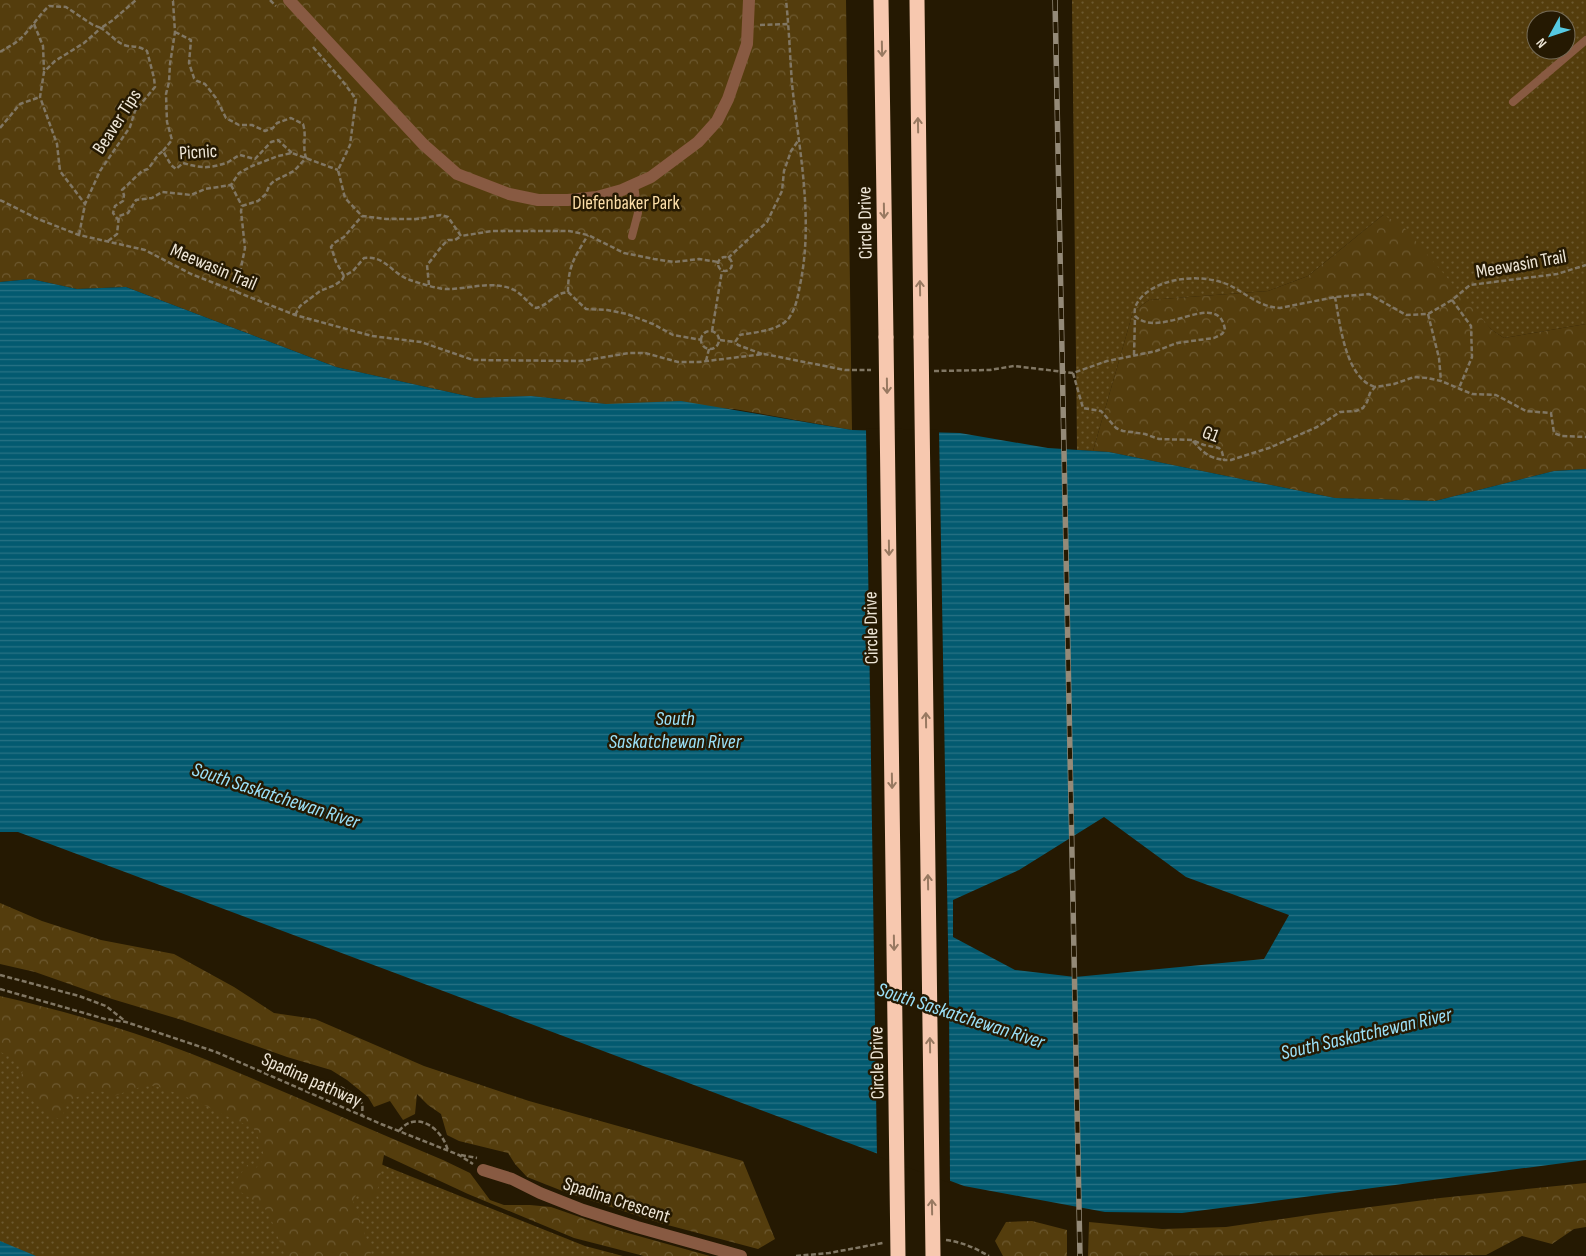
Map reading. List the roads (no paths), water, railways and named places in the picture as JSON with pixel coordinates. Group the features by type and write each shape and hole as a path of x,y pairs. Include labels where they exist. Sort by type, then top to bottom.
{"highway":[{"name":"Circle Drive","path":"881,0 898,1256"},
{"path":"916,0 932,1256"}],"street":[{"path":"289,0 424,145 457,174 509,194 538,200 568,200 597,197 622,190 651,177 698,142 717,121 728,99 747,44 749,0"},
{"name":"Spadina Crescent","path":"483,1170 512,1179 583,1210 741,1256"}],"lane":[{"path":"1513,102 1586,40"},
{"path":"632,236 638,213 634,185"}],"water":[{"name":"South Saskatchewan River","path":"31,279 77,289 126,287 336,367 476,398 531,396 606,404 681,401 852,430 960,433 1048,448 1109,452 1335,498 1435,501 1554,471 1586,469 1586,1160 1182,1213 1105,1212 964,1186 18,832 0,832 0,282","holes":["1104,817 1186,877 1289,915 1264,959 1075,977 1015,970 953,937 953,900 1019,870"]},
{"path":"0,1241 36,1256 0,1256"}],"railway":[{"path":"1055,0 1080,1256"}],"park label":[{"name":"Diefenbaker Park","path":"626,202"}]}
